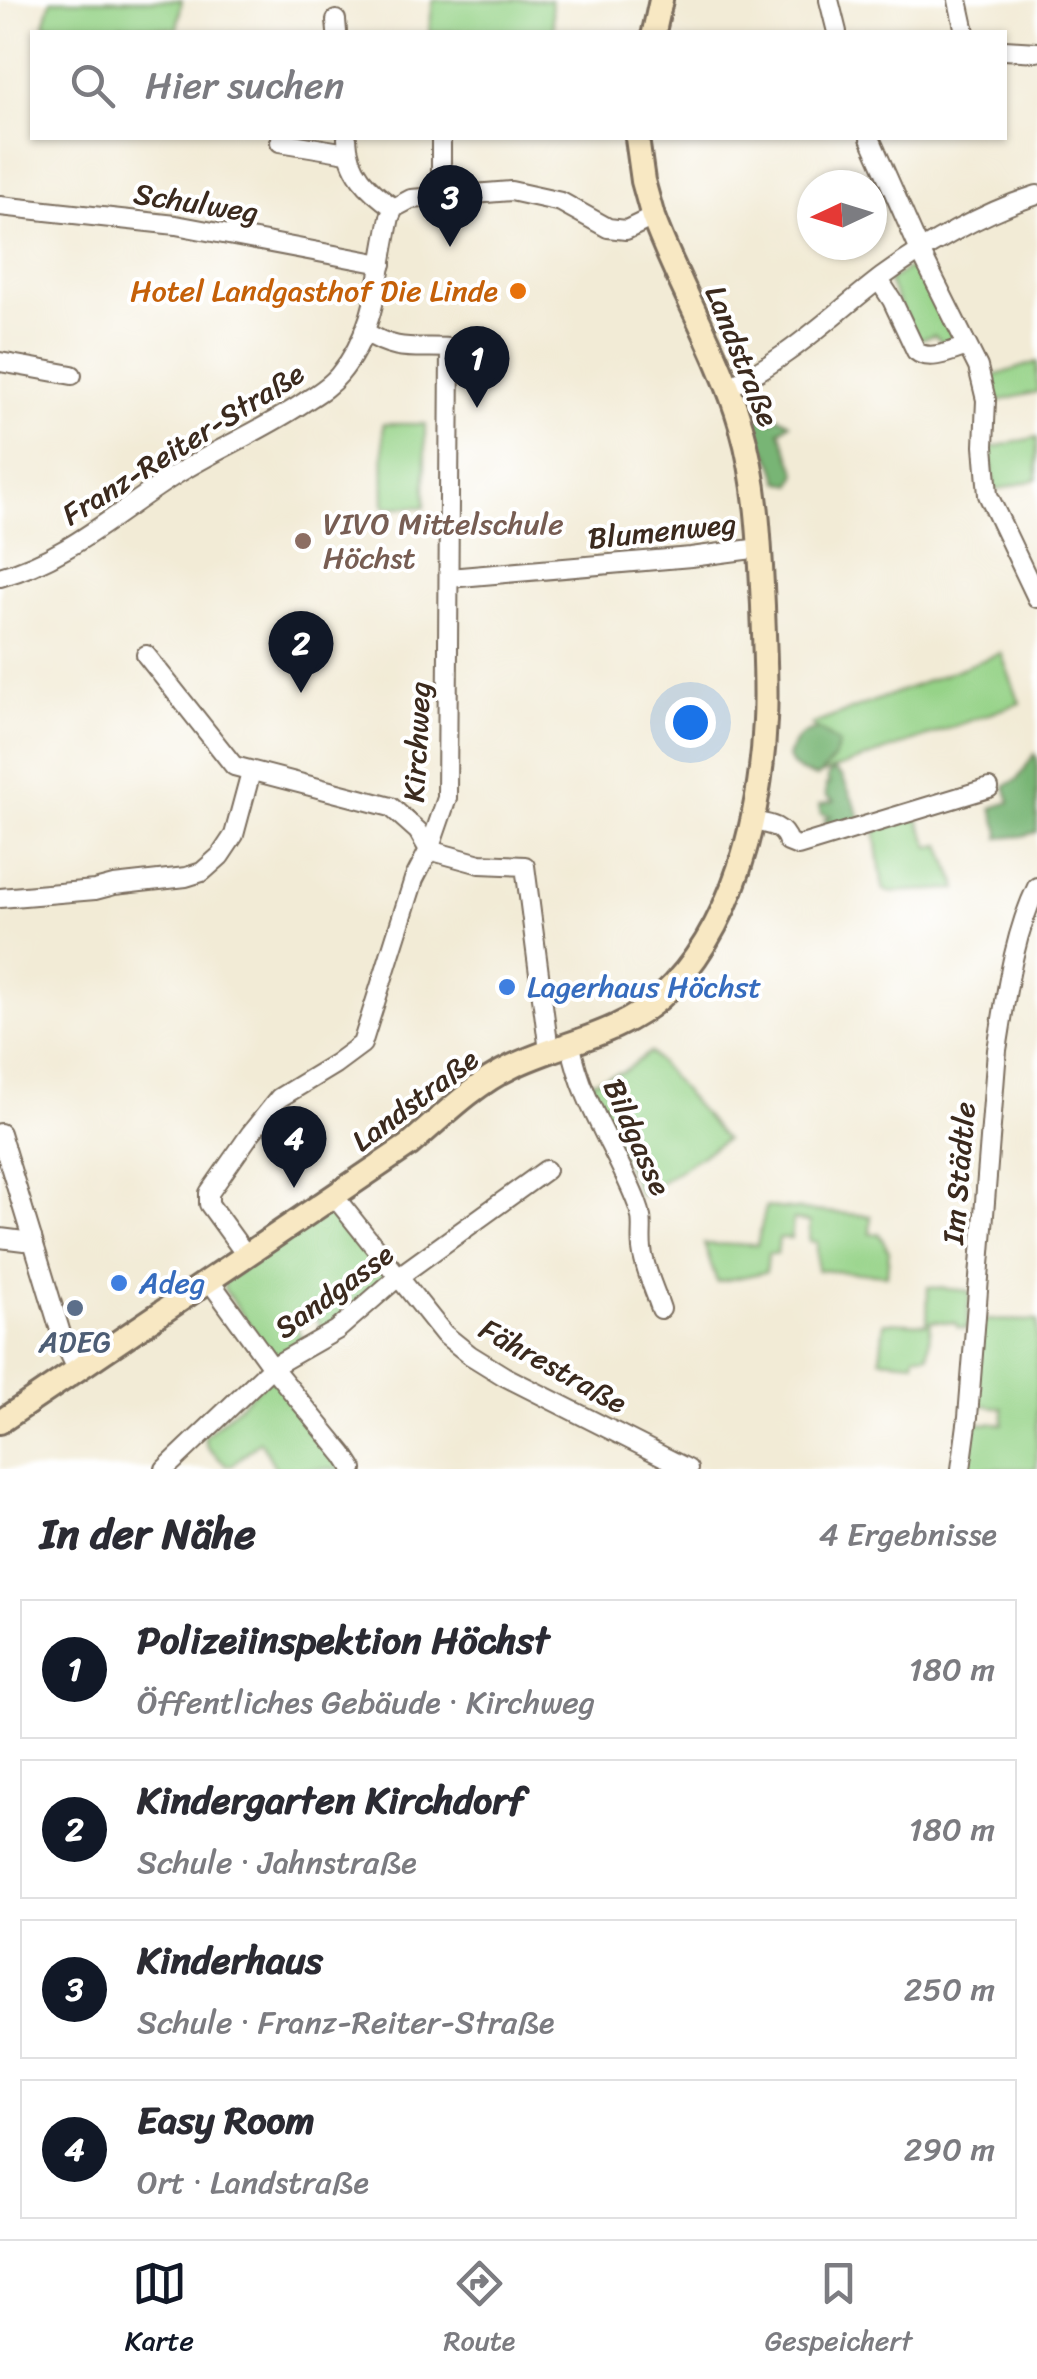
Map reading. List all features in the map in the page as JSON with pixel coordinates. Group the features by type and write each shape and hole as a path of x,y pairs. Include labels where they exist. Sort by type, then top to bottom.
{"main road":[{"path":"654,30 661,0"},
{"name":"Landstraße","path":"0,1422 409,1145 472,1092 509,1068 632,1019 682,975 715,928 740,864 762,764 766,717 757,500 740,424 727,388 652,217 637,140"}],"street":[{"path":"829,0 836,30"},
{"path":"958,0 965,30"},
{"path":"1007,50 1037,52"},
{"path":"871,140 978,367 986,400 988,496 1037,598"},
{"path":"280,142 347,145 364,184 394,208 411,200 512,191 561,202 608,228 626,230 652,217"},
{"path":"441,142 442,197"},
{"path":"727,388 784,356 920,251 1005,206 1037,195"},
{"name":"Schulweg","path":"0,206 176,224 382,264"},
{"name":"Franz-Reiter-Straße","path":"0,577 68,549 178,474 304,403 339,375 364,331 378,295 394,208"},
{"path":"879,280 922,356 967,346"},
{"name":"Kirchweg","path":"246,1255 209,1204 208,1193 279,1098 362,1044 414,879 448,798 450,348 400,348 364,331"},
{"path":"0,362 72,375"},
{"name":"Blumenweg","path":"450,578 760,548"},
{"path":"146,656 234,766 391,807 418,831 429,850"},
{"path":"0,898 94,890 202,872 220,856 234,835 251,772"},
{"path":"752,820 780,828 788,842 798,846 989,788"},
{"name":"Bildgasse","path":"429,850 480,864 525,866 560,1048 574,1060 643,1220 642,1254 661,1309"},
{"name":"Im Städtle","path":"961,1469 997,1050 1006,993 1037,887"},
{"path":"0,1133 63,1340 77,1369"},
{"name":"Sandgasse","path":"165,1469 272,1366 337,1330 398,1278 546,1170"},
{"name":"Fährestraße","path":"334,1196 444,1334 470,1355 688,1469"},
{"path":"0,1238 32,1238"},
{"path":"208,1280 352,1469"}],"green space":[{"path":"51,0 182,0 177,29 120,25 119,30 97,30 44,25"},
{"path":"433,0 551,0 554,30 429,30"},
{"path":"911,267 920,270 957,343 946,345 934,335 917,340 888,281"},
{"path":"1037,362 1037,392 991,403 987,378"},
{"path":"759,417 773,421 779,417 790,423 780,431 797,473 792,485 779,481 757,435 755,422"},
{"path":"383,424 425,424 425,507 384,507"},
{"path":"1037,437 1037,479 994,491 990,448"},
{"path":"1001,653 1020,703 818,775 838,746 811,725"},
{"path":"818,729 839,744 834,759 817,777 803,773 788,757 798,738"},
{"path":"1034,754 1037,832 999,838 992,808 1010,802 1005,786 1018,779"},
{"path":"833,770 842,776 862,821 835,831 824,820 831,816 821,814 819,805 834,801 826,796 827,777"},
{"path":"917,817 930,847 941,845 958,889 883,889 875,830"},
{"path":"650,1052 725,1140 640,1196 590,1082 624,1071"},
{"path":"766,1207 871,1216 870,1233 879,1234 889,1251 887,1275 817,1270 817,1242 809,1241 810,1222 793,1220 791,1238 779,1238 777,1254 768,1254 766,1272 717,1282 704,1244 757,1245"},
{"path":"333,1209 386,1272 384,1284 324,1333 315,1316 296,1326 305,1344 275,1361 224,1289 224,1281"},
{"path":"928,1287 970,1291 967,1329 957,1327 956,1323 931,1321 928,1355 915,1355 914,1362 880,1359 884,1322 927,1324"},
{"path":"982,1320 1037,1321 1037,1469 967,1469 972,1423 1003,1424 1003,1408 974,1404"},
{"path":"269,1379 275,1381 346,1469 276,1469 260,1441 232,1465 226,1465 207,1447 204,1437"}],"place":[{"name":"Kinderhaus","path":"450,247"},
{"name":"Hotel Landgasthof Die Linde","path":"518,291"},
{"name":"Polizeiinspektion Höchst","path":"477,408"},
{"name":"VIVO Mittelschule Höchst","path":"303,541"},
{"name":"Kindergarten Kirchdorf","path":"301,693"},
{"name":"Lagerhaus Höchst","path":"507,987"},
{"name":"Easy Room","path":"294,1188"},
{"name":"Adeg","path":"119,1283"},
{"name":"ADEG","path":"75,1308"}]}
